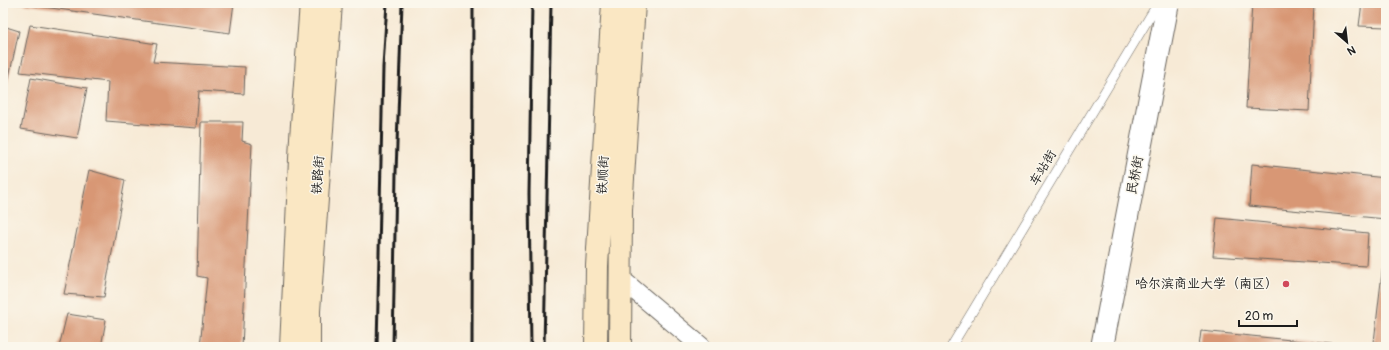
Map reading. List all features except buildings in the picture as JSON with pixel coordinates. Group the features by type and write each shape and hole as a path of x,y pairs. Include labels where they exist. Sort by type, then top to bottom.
{"main road":[{"name":"铁路街","path":"291,347 301,138 311,3"},
{"name":"铁路街","path":"309,347 309,303 331,3"},
{"name":"铁顺街","path":"596,347 597,266 613,3"},
{"path":"620,347 621,210 634,3"}],"street":[{"name":"民桥街","path":"1102,347 1168,3"},
{"path":"620,278 702,347"}],"lane":[{"name":"车站街","path":"951,347 1158,3"}],"railway":[{"path":"377,347 383,67 387,3"},
{"path":"393,347 396,172 402,3"},
{"path":"472,347 473,3"},
{"path":"531,347 529,194 532,3"},
{"path":"544,347 551,3"}],"place":[{"name":"哈尔滨商业大学（南区）","path":"1286,284"}]}
